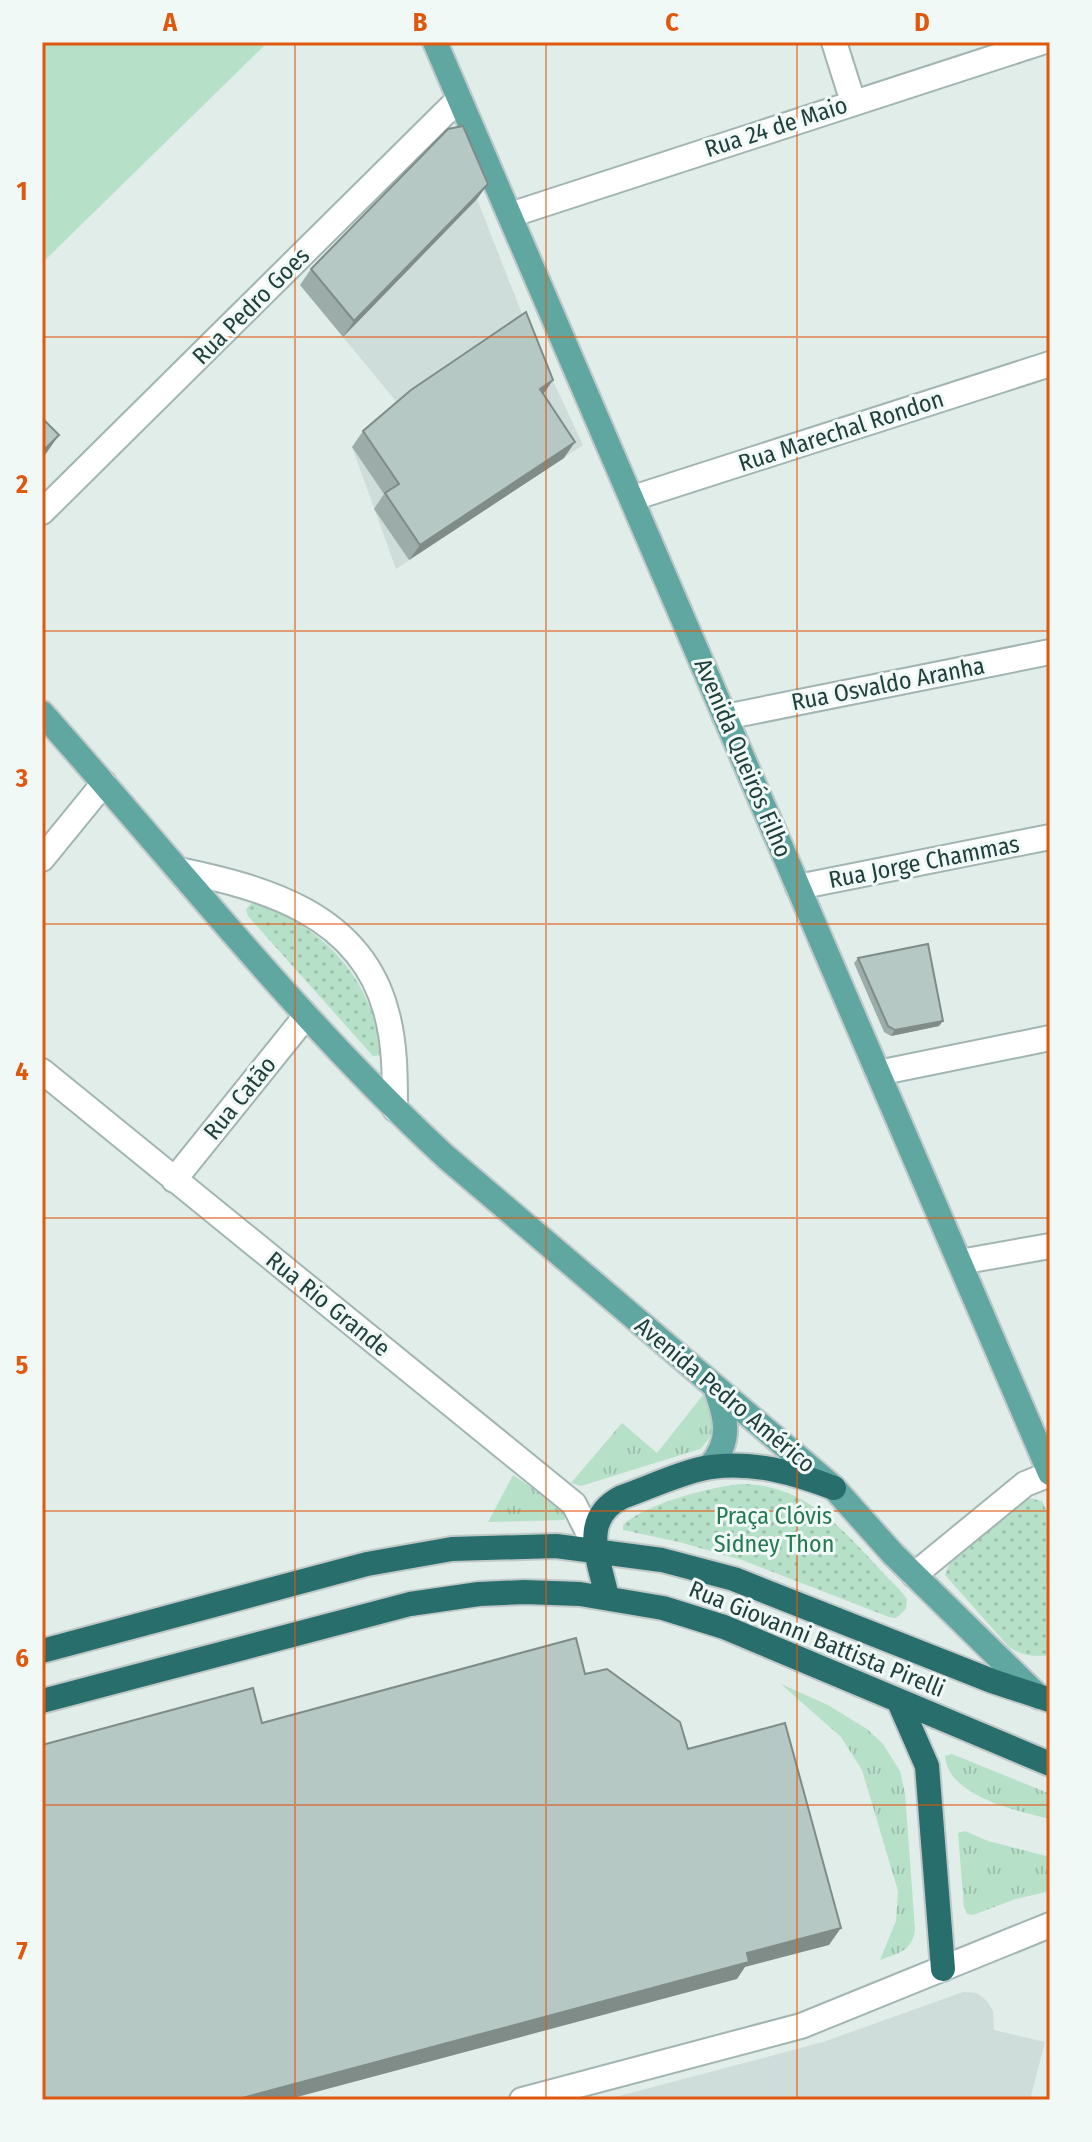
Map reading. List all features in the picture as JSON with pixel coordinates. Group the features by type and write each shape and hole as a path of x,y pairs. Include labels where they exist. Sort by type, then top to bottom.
{"highway":[{"path":"607,1597 597,1550 596,1526 609,1503 709,1467 783,1471 834,1488"},
{"name":"Rua Giovanni Battista Pirelli","path":"42,1651 367,1564 452,1549 556,1546 662,1560 734,1579 992,1681 1046,1697"},
{"name":"Rua Giovanni Battista Pirelli","path":"42,1701 410,1604 479,1594 524,1592 607,1597 663,1608 724,1627 1050,1764"},
{"path":"899,1702 927,1766 943,1969"}],"main road":[{"name":"Avenida Queirós Filho","path":"435,42 1050,1474"},
{"name":"Avenida Pedro Américo","path":"42,713 306,1016 395,1109 446,1157 834,1488 914,1575 1046,1697"},
{"path":"709,1467 718,1458 726,1435 723,1408 715,1387"}],"street":[{"path":"834,42 853,102"},
{"name":"Rua 24 de Maio","path":"510,215 1042,42"},
{"name":"Rua Pedro Goes","path":"42,512 459,99"},
{"name":"Rua Marechal Rondon","path":"633,498 1050,364"},
{"name":"Rua Osvaldo Aranha","path":"725,717 1050,652"},
{"path":"42,859 104,783"},
{"name":"Rua Jorge Chammas","path":"798,887 1050,837"},
{"path":"179,870 236,883 298,906 325,922 351,947 366,968 386,1010 394,1068 395,1109"},
{"name":"Rua Catão","path":"174,1180 306,1016"},
{"path":"878,1073 1050,1038"},
{"name":"Rua Rio Grande","path":"42,1071 574,1504 597,1550"},
{"path":"960,1262 1050,1246"},
{"path":"914,1575 1025,1484 1050,1474"},
{"path":"522,2100 801,2026 1050,1925"}],"shaded area":[{"path":"477,199 522,314 583,445 396,569 352,447 399,405 343,337"},
{"path":"963,1992 977,1993 987,2001 993,2011 994,2030 1045,2042 1030,2100 604,2100 823,2042"}],"green space":[{"path":"42,42 260,42 264,46 42,263"},
{"path":"253,902 312,933 350,970 368,1002 380,1037 381,1055 373,1056 248,916 246,909"},
{"path":"703,1395 712,1409 714,1423 700,1449 581,1486 571,1483 622,1423 657,1453"},
{"path":"513,1475 565,1510 565,1520 488,1522"},
{"name":"Praça Clóvis Sidney Thon","path":"743,1484 769,1487 792,1495 831,1520 900,1590 907,1599 906,1609 896,1618 889,1617 742,1560 623,1530 623,1525 633,1517 662,1503 714,1488"},
{"path":"1029,1498 1042,1501 1050,1518 1050,1655 1029,1655 1009,1647 945,1575 950,1562 1021,1501"},
{"path":"781,1684 828,1705 867,1729 883,1744 900,1771 905,1793 915,1930 911,1943 899,1953 880,1960 896,1921 898,1891 862,1770 841,1737"},
{"path":"952,1754 1048,1793 1050,1819 1004,1806 971,1792 949,1770 945,1756"},
{"path":"965,1831 988,1841 1050,1857 1050,1891 1016,1899 973,1915 967,1914 958,1833"}],"building":[{"path":"463,126 488,184 354,321 311,269 448,129"},
{"path":"526,312 553,380 540,389 575,442 420,545 385,493 399,484 363,431 411,390"},
{"path":"42,418 59,435 42,452"},
{"path":"928,944 943,1021 895,1030 888,1026 858,958"},
{"path":"576,1638 585,1674 607,1669 680,1722 688,1749 785,1723 841,1928 747,1953 749,1962 235,2100 42,2100 42,1745 253,1688 262,1723"}]}
